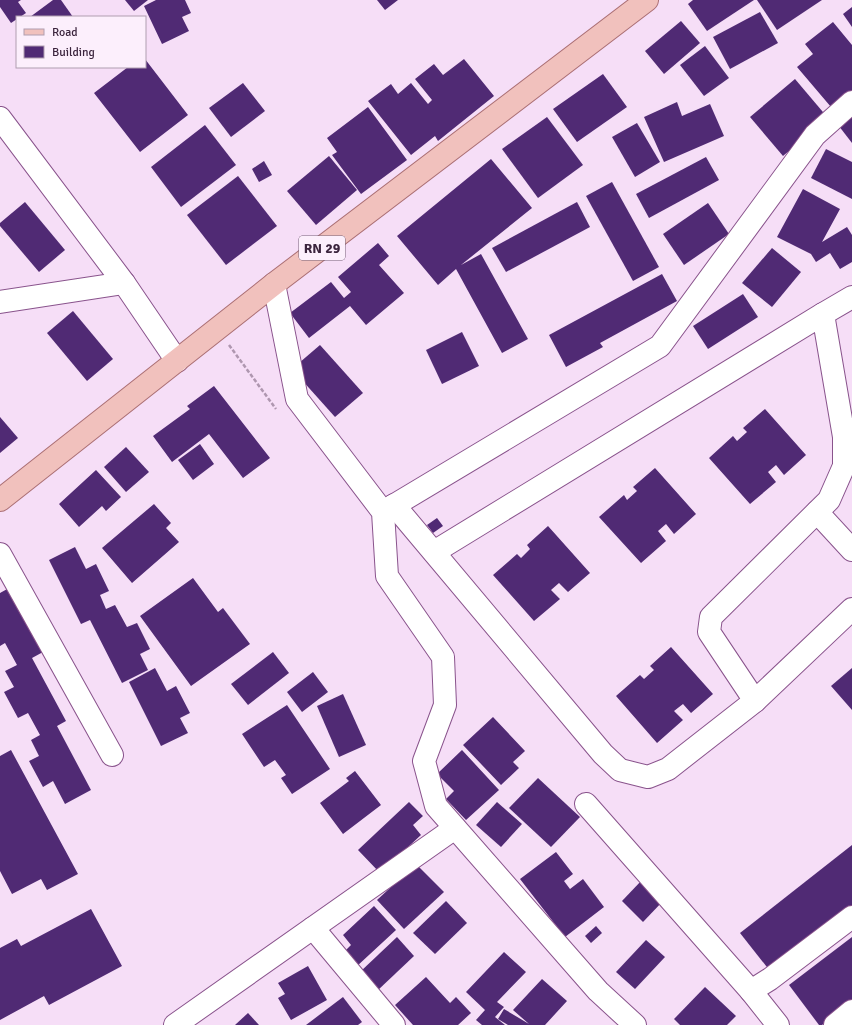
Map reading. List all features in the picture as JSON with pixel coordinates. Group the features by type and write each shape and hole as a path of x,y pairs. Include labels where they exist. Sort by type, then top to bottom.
{"main road":[{"name":"RN 29","path":"0,500 274,284 647,0"}],"street":[{"path":"389,508 660,346 815,135 852,102"},
{"path":"0,118 124,282 177,361"},
{"path":"0,302 124,282"},
{"path":"274,284 297,399 389,508 434,552 603,754 620,770 648,777 668,769 755,701 852,609"},
{"path":"434,552 852,297"},
{"path":"755,701 709,632 711,617 829,500 844,466 844,437 823,314"},
{"path":"389,508 387,576 443,657 445,705 424,761 436,806 598,991 634,1025"},
{"path":"817,512 852,550"},
{"path":"0,554 112,755"},
{"path":"586,804 751,991 778,1025"},
{"path":"174,1025 455,828"},
{"path":"751,991 770,979 852,917"},
{"path":"313,928 394,1025"},
{"path":"835,1025 852,1011"}],"building":[{"path":"0,0 21,0 18,2 26,13 22,16 16,16 16,20 11,23 0,7"},
{"path":"53,0 61,0 72,16 31,16"},
{"path":"125,0 148,0 134,11"},
{"path":"156,0 185,0 191,13 182,17 189,31 162,44 144,6"},
{"path":"377,0 398,0 385,10"},
{"path":"693,0 754,0 707,31 688,4"},
{"path":"757,0 822,0 777,30"},
{"path":"852,7 852,27 843,14"},
{"path":"760,12 778,43 730,69 713,37"},
{"path":"681,21 700,43 664,74 645,51"},
{"path":"833,22 852,45 852,90 831,107 797,67 813,54 805,44"},
{"path":"705,46 729,78 704,96 680,65"},
{"path":"464,59 494,96 438,141 435,136 411,155 368,101 391,84 398,94 411,83 428,104 432,100 415,79 434,64 443,75"},
{"path":"146,60 188,115 140,152 94,93 127,68 146,68"},
{"path":"603,74 627,107 577,142 553,109"},
{"path":"795,79 828,118 783,156 750,117"},
{"path":"243,83 265,111 231,137 209,108"},
{"path":"677,102 682,116 710,104 724,136 664,162 644,117"},
{"path":"368,107 407,160 361,194 332,155 337,152 327,138"},
{"path":"852,108 852,143 835,121"},
{"path":"547,117 583,165 538,198 502,149"},
{"path":"637,123 660,162 635,177 612,137"},
{"path":"205,125 236,165 181,207 151,167"},
{"path":"826,149 852,162 852,199 811,178"},
{"path":"329,156 357,190 316,225 287,191"},
{"path":"706,157 719,180 649,218 636,194"},
{"path":"491,159 532,208 461,265 481,254 528,339 502,353 456,269 438,285 397,236"},
{"path":"264,161 272,175 259,182 252,169"},
{"path":"238,176 277,226 226,265 187,215"},
{"path":"612,182 659,267 633,281 586,196"},
{"path":"803,189 840,209 822,242 847,227 852,235 852,262 840,269 830,253 816,262 811,254 777,237"},
{"path":"25,202 65,250 39,272 0,226 0,223"},
{"path":"577,202 590,227 506,272 492,248"},
{"path":"708,203 729,234 684,265 663,234"},
{"path":"378,243 389,256 379,265 404,293 366,325 350,306 309,338 290,313 331,282 344,298 351,292 338,277"},
{"path":"772,248 801,272 772,307 742,283"},
{"path":"662,274 677,301 600,343 603,347 566,367 549,335"},
{"path":"743,294 758,317 708,349 693,326"},
{"path":"73,311 113,359 87,381 47,333"},
{"path":"462,332 479,366 442,384 426,350"},
{"path":"320,345 363,393 335,417 292,369"},
{"path":"214,386 270,458 243,478 209,434 172,462 153,436 190,409 187,406"},
{"path":"765,409 806,455 784,475 776,465 768,472 776,482 750,504 709,458 733,436 737,441 747,432 743,428"},
{"path":"0,417 18,438 0,453"},
{"path":"200,444 214,464 193,480 178,460"},
{"path":"126,447 149,472 126,492 104,467"},
{"path":"655,468 696,514 674,534 666,524 658,531 666,541 641,563 599,517 624,495 627,500 637,491 633,487"},
{"path":"96,470 121,497 106,511 102,506 79,527 59,504"},
{"path":"154,504 171,523 166,528 179,542 132,583 102,548"},
{"path":"437,518 443,526 433,533 427,525"},
{"path":"548,526 590,573 568,592 559,583 551,590 560,599 534,621 493,575 517,554 521,558 530,549 527,545"},
{"path":"75,547 86,569 96,564 109,591 100,595 106,609 115,605 127,627 137,623 150,649 140,654 148,670 122,683 90,620 81,624 49,560"},
{"path":"193,578 218,612 223,608 250,644 191,686 140,616"},
{"path":"9,588 43,652 32,658 66,721 57,726 91,790 65,804 53,781 43,787 29,761 39,756 31,740 40,735 28,713 18,718 4,692 14,687 5,671 17,665 5,643 0,646 0,593"},
{"path":"671,647 713,694 691,713 683,704 674,711 683,720 657,743 616,696 640,675 644,679 654,670 650,666"},
{"path":"273,652 289,673 248,705 231,684"},
{"path":"155,668 167,691 176,686 190,713 180,718 188,733 161,746 129,682"},
{"path":"852,668 852,710 831,686"},
{"path":"313,672 328,692 302,712 287,692"},
{"path":"343,694 366,745 339,757 317,706"},
{"path":"287,705 330,769 292,794 281,778 286,775 275,760 264,767 242,734"},
{"path":"493,717 525,751 513,762 519,768 501,785 463,745"},
{"path":"11,750 78,874 47,890 41,879 12,894 0,871 0,756"},
{"path":"462,750 499,790 466,820 446,799 454,791 437,774"},
{"path":"355,771 381,805 343,834 320,803 349,781 346,778"},
{"path":"538,778 580,817 551,847 509,808"},
{"path":"409,802 423,816 413,825 421,835 380,873 358,850"},
{"path":"497,802 522,824 501,847 476,825"},
{"path":"852,845 852,908 770,971 740,933"},
{"path":"556,852 573,874 564,881 570,889 583,879 604,907 565,937 520,879"},
{"path":"416,864 444,892 404,929 377,900"},
{"path":"642,880 664,900 643,922 622,901"},
{"path":"446,901 467,923 435,954 413,933"},
{"path":"374,906 396,930 356,967 343,953 351,945 343,935"},
{"path":"91,909 122,966 49,1005 44,996 0,1020 0,948 17,939 21,946"},
{"path":"596,926 602,933 591,943 585,936"},
{"path":"397,937 414,956 377,991 360,972"},
{"path":"852,937 852,1002 822,1025 819,1025 789,985"},
{"path":"646,940 665,957 635,989 616,972"},
{"path":"504,952 526,972 497,1002 504,1007 495,1017 505,1025 482,1025 476,1020 485,1010 466,992"},
{"path":"308,966 327,1000 291,1020 278,998 285,994 278,983"},
{"path":"426,977 450,1003 456,997 471,1013 458,1025 413,1025 395,1005"},
{"path":"542,979 567,1001 545,1025 508,1025 498,1019 504,1009 529,1024 513,1010"},
{"path":"705,987 736,1016 727,1025 680,1025 674,1019"},
{"path":"343,997 362,1022 358,1025 306,1025"},
{"path":"248,1013 259,1025 235,1025"}]}
